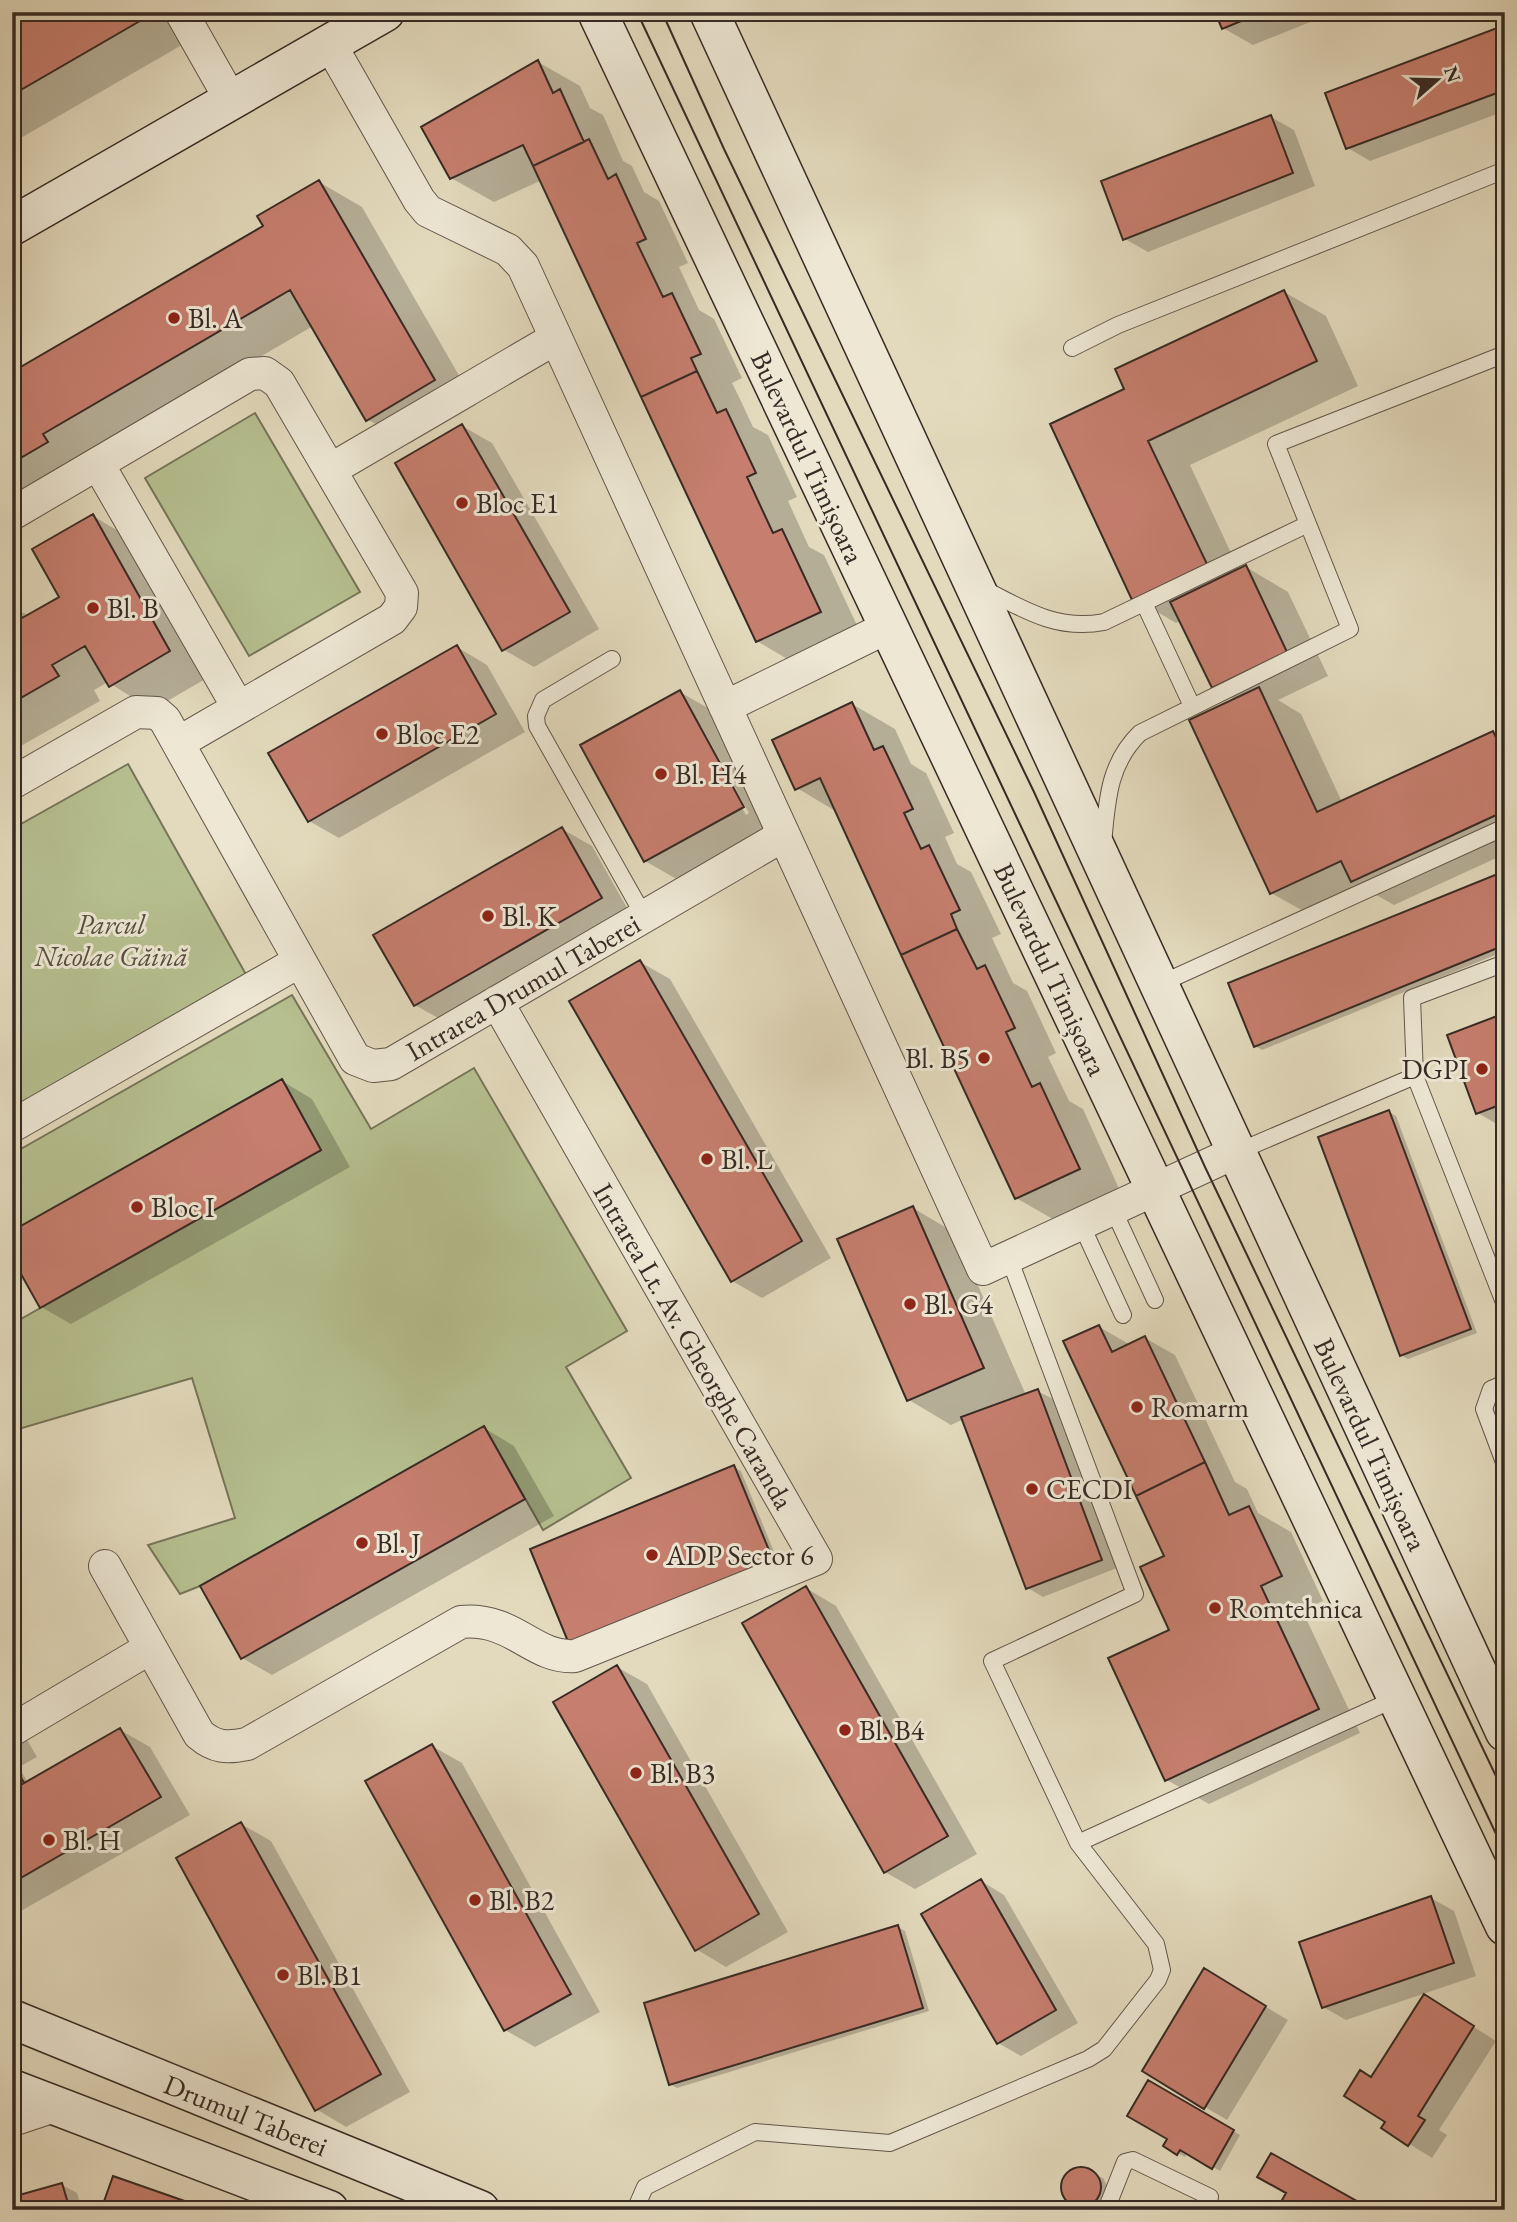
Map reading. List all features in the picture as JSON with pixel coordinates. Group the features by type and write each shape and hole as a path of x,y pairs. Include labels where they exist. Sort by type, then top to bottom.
{"main road":[{"path":"12,226 385,12"},
{"name":"Bulevardul Timișoara","path":"597,12 1505,1926"},
{"name":"Bulevardul Timișoara","path":"709,12 1505,1732"},
{"name":"Drumul Taberei","path":"12,2020 480,2210"},
{"name":"Drumul Taberei","path":"12,2089 329,2210"}],"street":[{"path":"181,12 231,100"},
{"path":"330,44 418,200 440,218 517,257 983,1269 1236,1152"},
{"path":"330,470 556,338"},
{"path":"12,514 250,374 265,373 279,383 402,593 401,607 392,619 178,743"},
{"path":"98,464 238,707"},
{"path":"725,707 888,627"},
{"name":"Intrarea Drumul Taberei","path":"12,783 135,712 157,713 165,720 355,1059 373,1066 391,1064 784,835"},
{"path":"12,1126 300,961"},
{"name":"Intrarea Lt. Av. Gheorghe Caranda","path":"105,1566 199,1734 210,1744 229,1748 247,1744 461,1622 481,1620 499,1624 552,1654 575,1656 816,1559 497,1002"},
{"path":"16,1719 150,1648"},
{"path":"12,2120 54,2106"}],"lane":[{"path":"1072,348 1118,325 1505,170"},
{"path":"1101,860 1110,783 1118,760 1140,733 1350,629 1276,444 1505,354"},
{"path":"973,583 1034,616 1068,624 1104,622 1308,524"},
{"path":"1144,603 1192,706"},
{"path":"612,659 543,700 536,716 537,726 644,916"},
{"path":"1160,984 1505,827"},
{"path":"1505,963 1412,998 1415,1076 1505,1306"},
{"path":"1236,1152 1415,1076"},
{"path":"1112,1209 1155,1300"},
{"path":"1081,1224 1123,1315"},
{"path":"635,2210 645,2187 755,2132 890,2143 1088,2059 1104,2049 1158,1980 1162,1970 1161,1956 1156,1944 1078,1843 992,1661 1135,1594 1009,1258"},
{"path":"1505,1382 1491,1390 1484,1409 1505,1465"},
{"path":"1078,1843 1397,1699"},
{"path":"1106,2210 1125,2161 1133,2160 1210,2197"}],"green space":[{"path":"255,413 360,592 249,656 145,478"},
{"name":"Parcul Nicolae Găină","path":"128,764 248,978 12,1111 12,829"},
{"path":"292,995 371,1129 474,1068 627,1331 566,1367 631,1478 543,1530 484,1426 200,1586 180,1594 148,1545 235,1518 192,1378 12,1431 12,1324 321,1150 282,1079 12,1231 12,1154"}],"building":[{"path":"12,12 152,12 152,14 12,95"},
{"path":"1215,12 1263,12 1222,29"},
{"path":"1497,28 1505,47 1505,90 1346,149 1325,93"},
{"path":"538,60 553,93 560,89 584,142 533,166 523,145 450,179 421,127"},
{"path":"1271,115 1293,173 1123,240 1101,181"},
{"path":"589,139 608,179 616,174 646,239 637,243 663,297 672,293 701,354 691,358 697,371 641,397 533,166"},
{"name":"Bl. A","path":"319,180 435,380 366,421 290,290 43,434 48,442 12,463 12,372 263,226 257,216"},
{"path":"1284,290 1317,361 1148,441 1207,564 1132,600 1050,424 1124,389 1115,369"},
{"path":"697,371 717,413 726,409 756,473 747,477 773,533 782,529 821,612 756,642 641,397"},
{"name":"Bloc E1","path":"462,424 570,612 502,651 395,463"},
{"name":"Bl. B","path":"93,514 170,651 109,687 85,646 52,665 59,676 12,703 12,610 16,607 22,618 59,597 32,549"},
{"path":"1246,565 1287,652 1212,688 1170,602"},
{"name":"Bloc E2","path":"457,645 496,714 308,822 268,753"},
{"path":"1259,687 1317,812 1493,731 1505,757 1505,811 1351,882 1341,861 1270,894 1189,720"},
{"name":"Bl. H4","path":"680,690 744,807 644,862 580,745"},
{"path":"852,702 874,750 883,746 913,809 904,813 921,849 929,845 960,910 951,914 957,929 901,955 820,778 795,790 772,740"},
{"name":"Bl. K","path":"562,827 602,898 414,1006 373,935"},
{"path":"1505,871 1505,945 1254,1047 1228,983"},
{"name":"Bl. B5","path":"957,929 977,969 985,965 1015,1028 1006,1032 1032,1087 1040,1083 1080,1169 1015,1199 901,955"},
{"name":"Bl. L","path":"640,960 802,1241 731,1282 569,1001"},
{"name":"DGPI","path":"1505,1013 1505,1103 1476,1114 1447,1035"},
{"name":"Bloc I","path":"282,1079 321,1150 40,1308 12,1258 12,1231"},
{"path":"1389,1110 1471,1329 1400,1356 1318,1137"},
{"name":"Bl. G4","path":"913,1206 984,1368 907,1401 837,1239"},
{"name":"Romarm","path":"1099,1325 1112,1352 1145,1336 1205,1462 1136,1496 1063,1341"},
{"name":"CECDI","path":"1038,1389 1102,1560 1026,1589 961,1417"},
{"name":"Bl. J","path":"484,1426 525,1499 241,1659 200,1586"},
{"name":"Romtehnica","path":"1205,1462 1229,1515 1249,1506 1282,1576 1261,1586 1319,1709 1165,1781 1108,1658 1169,1630 1140,1567 1164,1556 1136,1496"},
{"name":"ADP Sector 6","path":"734,1465 773,1560 569,1644 530,1549"},
{"name":"Bl. B4","path":"806,1586 948,1836 884,1873 742,1623"},
{"name":"Bl. B3","path":"617,1665 759,1914 695,1951 553,1702"},
{"name":"Bl. H","path":"120,1728 161,1797 12,1883 12,1790"},
{"name":"Bl. B2","path":"432,1744 571,1994 504,2031 365,1781"},
{"path":"12,1761 24,1783 12,1790"},
{"name":"Bl. B1","path":"241,1822 381,2074 315,2111 176,1858"},
{"path":"981,1879 1056,2010 997,2044 921,1914"},
{"path":"1431,1896 1454,1963 1322,2008 1299,1942"},
{"path":"898,1925 923,2008 669,2085 644,2003"},
{"path":"1204,1968 1266,2006 1204,2109 1142,2071"},
{"path":"1424,1994 1474,2026 1418,2116 1425,2120 1408,2146 1381,2128 1385,2122 1344,2096 1360,2070 1371,2077"},
{"path":"1148,2080 1234,2130 1212,2169 1180,2150 1177,2155 1163,2146 1167,2139 1127,2116"},
{"path":"1271,2153 1362,2204 1359,2210 1294,2210 1281,2202 1286,2193 1257,2177"},
{"path":"1081,2167 1095,2173 1101,2187 1095,2201 1081,2207 1067,2201 1061,2187 1067,2173"},
{"path":"113,2176 196,2205 195,2210 101,2210"},
{"path":"62,2183 70,2210 12,2210 12,2197"}],"tram line":[{"path":"637,12 1505,1853"},
{"path":"662,12 724,149 1034,792 1205,1167 1505,1795"}],"place":[{"name":"Bl. A","path":"174,318"},
{"name":"Bloc E1","path":"462,503"},
{"name":"Bl. B","path":"93,608"},
{"name":"Bloc E2","path":"382,734"},
{"name":"Bl. H4","path":"661,774"},
{"name":"Bl. K","path":"488,916"},
{"name":"Bl. B5","path":"984,1058"},
{"name":"DGPI","path":"1482,1069"},
{"name":"Bl. L","path":"707,1159"},
{"name":"Bloc I","path":"137,1207"},
{"name":"Bl. G4","path":"910,1304"},
{"name":"Romarm","path":"1137,1407"},
{"name":"CECDI","path":"1032,1489"},
{"name":"Bl. J","path":"362,1543"},
{"name":"ADP Sector 6","path":"652,1555"},
{"name":"Romtehnica","path":"1215,1608"},
{"name":"Bl. B4","path":"845,1730"},
{"name":"Bl. B3","path":"636,1773"},
{"name":"Bl. H","path":"49,1840"},
{"name":"Bl. B2","path":"475,1900"},
{"name":"Bl. B1","path":"283,1975"}]}
